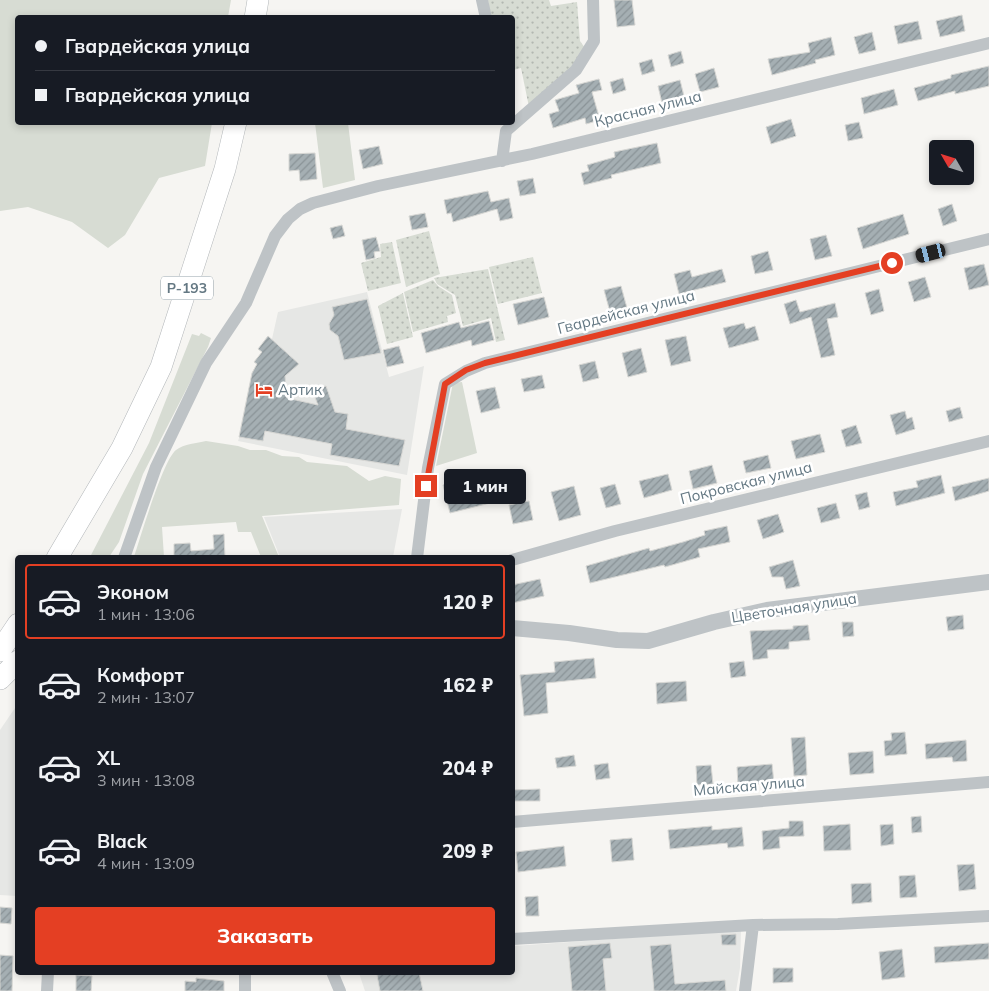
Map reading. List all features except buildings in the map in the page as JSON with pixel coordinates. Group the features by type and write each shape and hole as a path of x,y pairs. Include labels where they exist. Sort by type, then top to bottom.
{"highway":[{"path":"256,15 258,0"},
{"name":"Р-193","path":"59,555 122,448 161,367 225,169 235,125"},
{"path":"74,555 95,512 122,448"},
{"path":"0,650 15,628"},
{"path":"0,679 15,664"}],"street":[{"path":"482,0 485,15"},
{"path":"515,119 576,70 594,41 593,0"},
{"name":"Красная улица","path":"125,555 156,467 206,364 246,303 275,236 288,219 313,203 378,186 502,161 989,43"},
{"path":"502,161 505,127"},
{"name":"Гвардейская улица","path":"416,555 428,468 445,384 466,370 495,361 989,239"},
{"name":"Покровская улица","path":"515,559 615,532 989,441"},
{"name":"Цветочная улица","path":"515,628 617,640 648,641 767,610 989,582"},
{"name":"Майская улица","path":"515,822 989,782"},
{"path":"515,939 753,925 838,924 989,916"},
{"path":"745,991 753,925"},
{"path":"47,991 48,975"},
{"path":"245,975 245,991"},
{"path":"333,975 340,991"}],"shaded area":[{"path":"0,0 231,0 228,15 15,15 15,125 212,125 205,166 159,178 125,235 108,248 72,222 28,207 0,211"},
{"path":"488,0 549,0 551,6 577,2 580,41 585,48 570,69 529,107 521,68 515,70 515,15 490,15"},
{"path":"315,125 348,125 355,180 323,188"},
{"path":"429,231 440,274 406,287 396,240"},
{"path":"392,242 401,283 368,291 361,263 381,257 380,244"},
{"path":"533,257 542,293 498,304 489,267"},
{"path":"488,269 505,340 496,342 491,318 463,326 455,295 437,284 434,278"},
{"path":"433,280 438,286 452,295 456,313 447,316 448,322 413,332 404,292"},
{"path":"367,292 389,377 424,366 407,475 238,441 272,339 278,312"},
{"path":"403,293 413,337 387,344 378,306"},
{"path":"201,333 211,338 208,347 143,474 119,542 110,555 91,555 149,443 192,334 199,336"},
{"path":"462,382 477,453 436,466 453,383"},
{"path":"206,441 238,446 250,450 266,450 282,456 299,457 307,462 347,466 369,481 385,476 401,479 399,505 262,516 278,555 260,555 251,532 238,532 236,522 162,527 164,555 135,555 165,468 176,450"},
{"path":"402,509 393,555 279,555 264,517"},
{"path":"15,708 15,896 0,895 0,730"},
{"path":"741,930 740,968 736,991 365,991 360,975 515,975 515,946"}],"place":[{"name":"Артик","path":"264,390"}],"route":[{"path":"426,486 445,384 466,370 485,363 892,263"}]}
